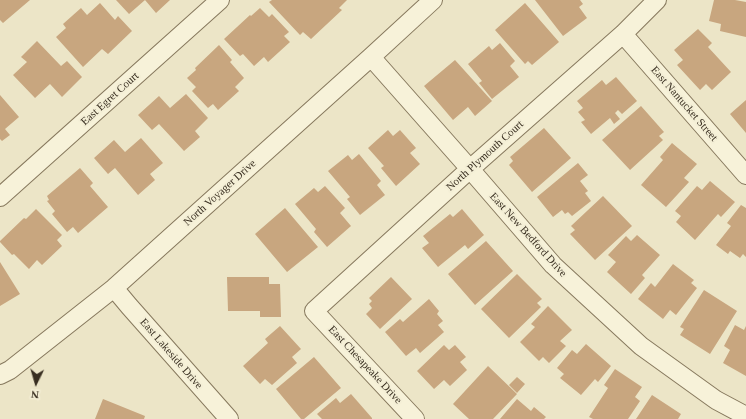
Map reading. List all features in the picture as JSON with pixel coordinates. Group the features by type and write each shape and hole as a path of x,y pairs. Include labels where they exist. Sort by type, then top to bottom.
{"street":[{"name":"East Egret Court","path":"0,197 220,0"},
{"name":"North Voyager Drive","path":"0,375 10,370 114,288 433,0"},
{"name":"North Plymouth Court","path":"314,312 470,169 623,34 657,0"},
{"name":"East Nantucket Street","path":"623,34 746,175"},
{"name":"East New Bedford Drive","path":"371,57 553,265 641,346 716,400 746,416"},
{"name":"East Lakeside Drive","path":"114,288 229,419"},
{"name":"East Chesapeake Drive","path":"314,312 416,419"}],"building":[{"path":"0,0 30,0 3,23 0,20"},
{"path":"116,0 145,0 129,14"},
{"path":"145,0 170,0 156,13"},
{"path":"272,0 347,0 339,8 342,10 311,39 303,32 300,35 269,2"},
{"path":"535,0 580,0 583,4 579,7 587,18 563,36"},
{"path":"714,0 735,0 746,2 746,37 720,31 721,24 709,21"},
{"path":"100,3 115,20 118,16 132,31 108,54 102,49 83,67 56,37 66,28 63,24 81,8 87,15"},
{"path":"525,3 559,42 532,65 528,61 525,64 495,30"},
{"path":"260,8 269,17 272,14 289,32 284,36 290,42 268,62 264,57 254,66 243,54 240,56 224,39 250,15 251,16"},
{"path":"698,29 712,43 708,47 731,72 712,90 706,84 700,90 677,65 683,60 674,50"},
{"path":"37,41 61,66 67,61 82,77 62,97 50,84 35,98 13,75 27,62 21,57"},
{"path":"500,43 515,61 510,66 519,77 492,99 479,83 482,81 468,64 489,46 492,50"},
{"path":"219,45 232,60 230,62 244,78 235,87 239,91 218,110 213,104 208,108 192,91 196,87 187,78 196,70 195,68"},
{"path":"455,60 492,101 475,116 468,107 453,120 424,86"},
{"path":"616,77 637,101 622,114 618,110 615,113 620,119 614,124 610,118 591,134 581,122 585,120 578,112 583,108 577,101 602,80 606,85"},
{"path":"186,94 208,118 195,131 200,137 184,151 159,124 152,130 138,115 159,96 170,108"},
{"path":"0,95 19,117 5,129 10,135 2,141 0,139"},
{"path":"746,100 746,133 730,114"},
{"path":"641,106 664,132 659,136 663,140 630,170 602,140"},
{"path":"544,128 571,158 532,192 509,165 513,161 510,157"},
{"path":"388,130 393,136 400,130 416,148 410,153 420,164 396,186 381,168 384,166 368,148"},
{"path":"141,138 163,163 150,174 155,180 138,195 115,168 108,174 94,158 114,140 125,152"},
{"path":"672,143 697,164 684,178 689,182 666,207 641,185 663,160 660,157"},
{"path":"359,154 381,181 377,185 385,195 360,215 347,199 350,197 328,171 348,155 352,160"},
{"path":"578,163 588,175 580,181 588,191 585,193 591,201 572,216 568,212 565,214 562,210 553,217 537,197"},
{"path":"80,168 93,183 90,186 108,207 78,233 73,227 67,232 52,214 55,211 47,201 49,200 47,196"},
{"path":"710,181 735,202 721,217 718,214 695,240 676,222 681,216 675,211 697,186 702,190"},
{"path":"325,186 345,208 340,213 351,226 327,247 314,232 316,229 295,204 314,188 318,192"},
{"path":"603,196 632,226 595,260 570,234 575,230 571,226"},
{"path":"741,205 746,208 746,257 743,254 740,258 730,251 728,254 716,245 731,226 727,223"},
{"path":"285,208 318,247 287,272 255,234"},
{"path":"36,209 62,235 57,240 62,246 42,265 37,260 29,269 14,254 12,255 0,241 24,218 26,219"},
{"path":"462,209 484,235 468,249 465,245 438,267 422,248 429,243 423,236 450,214 453,217"},
{"path":"637,235 660,255 642,275 645,278 631,294 607,272 616,262 608,255 626,236 631,241"},
{"path":"486,241 513,271 475,305 448,274"},
{"path":"0,262 20,294 0,306"},
{"path":"673,264 694,280 691,283 697,288 676,315 670,310 663,319 638,299 651,283 655,287"},
{"path":"517,274 542,299 537,303 541,307 509,338 481,309"},
{"path":"227,277 269,277 269,284 280,284 281,317 260,317 260,311 228,311"},
{"path":"391,277 412,299 380,329 366,314 372,308 369,304 372,301 369,298"},
{"path":"704,290 737,311 710,354 680,335 684,329 680,327"},
{"path":"429,299 439,311 437,314 443,321 438,325 444,332 420,353 416,348 406,356 385,332 400,319 403,322"},
{"path":"548,306 572,330 560,341 566,346 549,363 543,357 539,361 520,342 535,327 531,324"},
{"path":"735,325 744,330 746,326 746,376 723,363 730,350 724,346"},
{"path":"280,326 301,349 292,357 297,363 272,385 265,379 260,384 243,366 268,343 265,339"},
{"path":"586,344 611,366 598,382 595,379 581,395 560,378 564,374 557,368 572,350 577,354"},
{"path":"444,345 449,350 455,345 466,357 460,362 467,370 450,386 444,380 434,389 417,371"},
{"path":"314,357 341,388 304,419 301,419 276,389"},
{"path":"488,366 517,394 493,419 469,419 453,404"},
{"path":"615,369 642,387 635,397 640,401 628,419 593,419 589,417 608,388 604,385"},
{"path":"517,377 525,384 517,393 509,385"},
{"path":"351,394 372,419 322,419 317,414 336,398 340,403"},
{"path":"652,395 681,414 678,419 636,419"},
{"path":"103,399 145,416 144,419 95,419"},
{"path":"517,399 531,411 534,407 546,417 544,419 500,419"}]}
